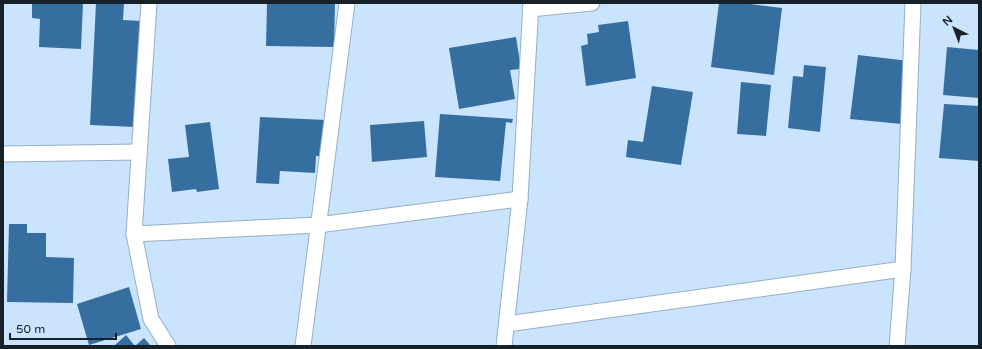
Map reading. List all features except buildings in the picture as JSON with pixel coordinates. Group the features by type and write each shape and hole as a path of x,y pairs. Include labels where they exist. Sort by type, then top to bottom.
{"street":[{"path":"149,3 134,234 152,318 168,346"},
{"path":"303,346 347,3"},
{"path":"504,346 520,199 531,6 592,3"},
{"path":"897,346 904,269 913,3"},
{"path":"3,154 139,152"},
{"path":"134,234 318,225 520,199"},
{"path":"507,324 904,269"}]}
